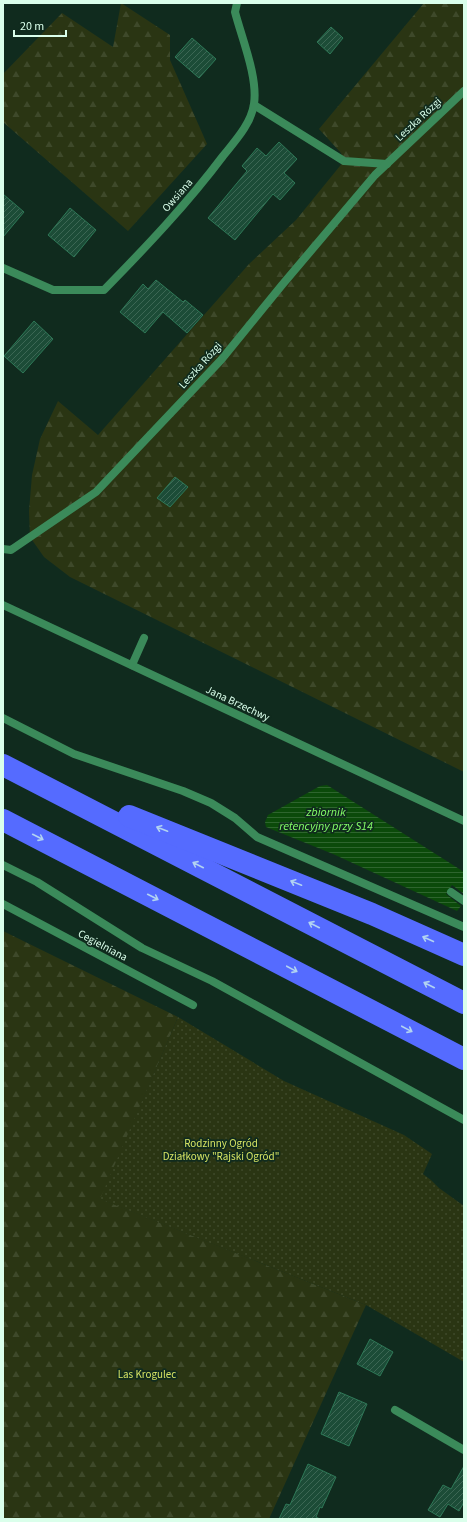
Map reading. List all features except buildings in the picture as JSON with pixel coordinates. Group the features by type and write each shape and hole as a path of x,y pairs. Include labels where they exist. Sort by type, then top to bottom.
{"highway":[{"path":"11,769 256,866 372,914 464,955"},
{"path":"11,769 464,1003"},
{"path":"3,820 464,1059"}],"street":[{"name":"Owsiana","path":"3,268 53,290 104,290 146,248 197,191 245,127 254,105 255,84 235,12 237,3"},
{"name":"Leszka Rózgi","path":"3,550 11,550 96,492 221,360 375,175 464,91"},
{"path":"254,105 344,161 387,164"},
{"name":"Jana Brzechwy","path":"3,604 464,821"},
{"path":"132,665 144,638"},
{"path":"3,718 74,754 183,791 211,803 235,818 257,837 464,926"},
{"path":"3,865 37,882 142,948 212,981 464,1120"},
{"path":"451,892 464,902"},
{"name":"Cegielniana","path":"3,904 193,1004"},
{"path":"395,1410 464,1450"}],"green space":[{"path":"121,3 170,35 170,60 207,144 128,231 3,122 3,74 62,13 113,47"},
{"path":"424,3 464,3 464,772 70,577 44,557 30,537 29,511 32,475 40,439 58,401 98,435 249,264 296,220 344,161 341,153 319,129"},
{"name":"Las Krogulec","path":"3,931 178,1017 101,1199 366,1305 269,1519 3,1519"},
{"name":"Rodzinny Ogród Działkowy \"Rajski Ogród\"","path":"178,1017 284,1081 404,1135 432,1154 423,1174 464,1206 464,1362 366,1305 100,1199"}],"water":[{"name":"zbiornik retencyjny przy S14","path":"327,785 464,872 464,894 452,885 446,894 461,906 457,911 333,854 266,827 265,822 268,815 320,786"}]}
